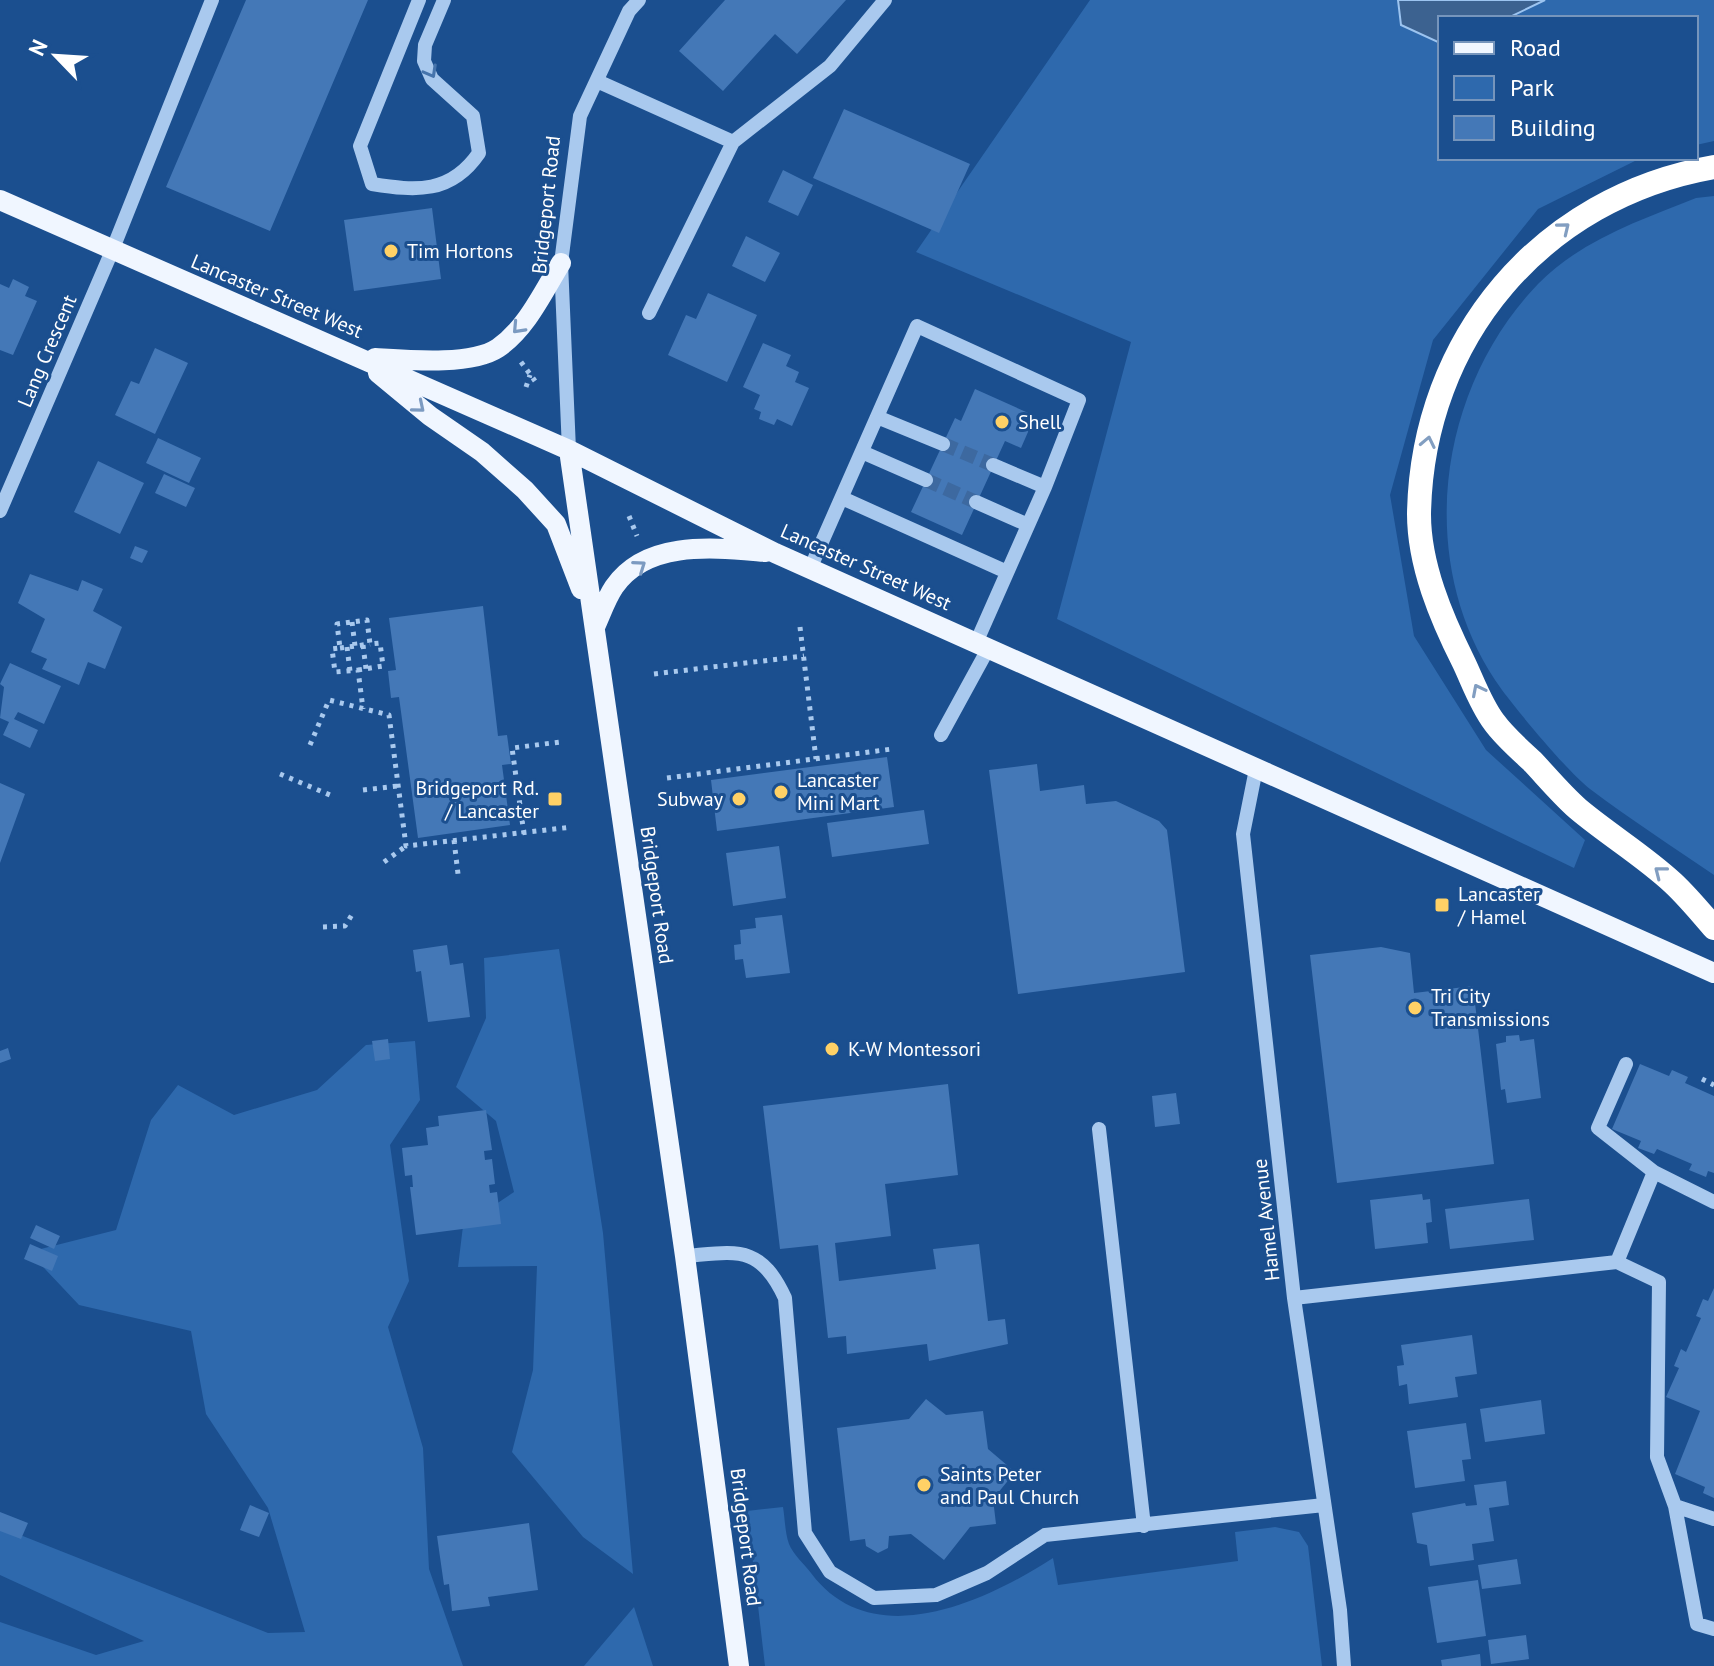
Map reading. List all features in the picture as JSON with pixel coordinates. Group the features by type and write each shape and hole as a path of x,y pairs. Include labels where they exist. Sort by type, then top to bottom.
{"highway":[{"path":"1714,167 1664,178 1577,218 1526,259 1481,312 1446,374 1426,447 1419,515 1428,575 1448,631 1494,722 1576,807 1673,883 1714,928"}],"main road":[{"name":"Lancaster Street West","path":"0,200 569,450 810,569 1714,973"},
{"path":"360,357 440,362 496,350 524,324 561,263"},
{"path":"360,357 430,416 482,452 556,524 595,627"},
{"name":"Bridgeport Road","path":"569,450 685,1256 739,1666"},
{"path":"595,627 615,586 646,560 697,547 775,553"}],"street":[{"name":"Lang Crescent","path":"0,511 112,251 212,0"},
{"path":"419,0 360,146 372,184 419,191 465,173 479,153 473,116 432,79 424,61 425,45 444,0"},
{"name":"Bridgeport Road","path":"569,450 561,263 580,116 629,11 639,0"},
{"path":"649,313 733,142 830,66 885,0"},
{"path":"597,81 733,142"},
{"path":"810,569 917,326 1079,400 1007,572 982,646 941,735"},
{"path":"877,417 943,444"},
{"path":"862,452 926,480"},
{"path":"993,465 1045,487"},
{"path":"842,498 1007,572"},
{"path":"976,502 1028,525"},
{"name":"Hamel Avenue","path":"1256,769 1243,834 1294,1298 1344,1666"},
{"path":"1626,1064 1598,1128 1654,1172 1714,1202"},
{"path":"1099,1129 1144,1526"},
{"path":"1617,1262 1654,1172"},
{"path":"685,1256 743,1252 773,1273 785,1298 805,1533 830,1572 874,1598 936,1595 987,1573 1045,1535 1324,1505"},
{"path":"1294,1298 1617,1262 1659,1282 1657,1457 1675,1506 1697,1624 1714,1629"},
{"path":"1675,1506 1714,1519"}],"path":[{"path":"518,358 535,381"},
{"path":"526,387 530,374"},
{"path":"621,515 629,516 638,541"},
{"path":"350,671 337,624 367,620 362,669 363,709"},
{"path":"352,622 355,646"},
{"path":"800,627 816,759"},
{"path":"380,643 383,666 335,672 332,649 355,646 380,643"},
{"path":"654,674 804,656"},
{"path":"310,745 329,700 389,715 406,846"},
{"path":"524,834 512,748 560,742"},
{"path":"667,778 892,749"},
{"path":"280,774 330,795"},
{"path":"363,790 398,786"},
{"path":"384,862 406,846 572,827"},
{"path":"454,840 458,874"},
{"path":"323,927 345,926 353,913"},
{"path":"1702,1079 1714,1085"}],"green space":[{"path":"1090,0 1398,0 1401,25 1438,42 1438,160 1637,160 1538,209 1433,340 1390,495 1414,636 1486,750 1585,840 1574,868 1057,619 1131,342 916,252"},
{"path":"1545,0 1714,0 1714,141 1698,145 1698,16 1512,16"},
{"path":"1714,196 1714,875 1590,789 1557,756 1502,690 1474,642 1456,590 1447,535 1448,481 1458,427 1477,375 1504,327 1538,284 1592,243 1696,198"},
{"path":"559,949 603,1233 633,1574 583,1537 512,1452 533,1370 537,1266 458,1267 463,1226 514,1192 496,1121 456,1087 486,1018 484,958"},
{"path":"415,1041 420,1100 390,1145 409,1281 388,1327 423,1448 429,1569 463,1666 0,1666 0,1622 96,1655 144,1641 0,1575 0,1527 268,1633 305,1632 268,1508 206,1414 191,1331 79,1305 29,1252 116,1230 151,1120 178,1085 234,1115 317,1090 366,1045"},
{"path":"783,1507 791,1548 836,1598 865,1611 896,1616 929,1613 963,1604 1026,1575 1053,1558 1058,1585 1238,1561 1235,1532 1275,1527 1299,1532 1308,1546 1322,1666 765,1666 747,1511"},
{"path":"634,1607 653,1666 584,1666"}],"shaded area":[{"path":"1398,0 1545,0 1512,16 1438,16 1438,42 1401,25"}],"building":[{"path":"246,0 368,0 270,231 166,187"},
{"path":"725,0 846,0 797,54 775,34 723,91 679,51"},
{"path":"844,109 970,164 939,233 813,178"},
{"path":"783,170 813,185 798,216 768,202"},
{"path":"432,208 441,279 354,291 344,220"},
{"path":"746,236 780,253 765,282 732,266"},
{"path":"13,279 29,287 25,296 37,301 13,355 0,350 0,284 9,288"},
{"path":"708,293 757,315 727,382 668,355 686,315 696,319"},
{"path":"763,343 791,355 786,366 799,372 795,382 809,388 792,426 777,419 774,425 759,419 761,412 754,409 760,395 743,387"},
{"path":"155,348 188,363 155,434 115,415 131,381 139,384"},
{"path":"975,389 1035,416 1021,448 1005,441 962,535 911,512 955,418 961,421"},
{"path":"158,438 201,458 189,483 146,463"},
{"path":"98,461 144,483 120,534 74,512"},
{"path":"164,474 195,488 186,507 155,493"},
{"path":"135,546 148,551 142,563 130,558"},
{"path":"30,574 78,591 82,580 103,589 93,611 122,627 105,669 88,662 79,685 42,669 47,659 31,652 45,619 18,603"},
{"path":"483,606 498,736 507,735 511,764 502,765 510,825 418,838 399,697 391,698 388,671 396,670 389,618"},
{"path":"10,663 61,686 44,724 18,712 14,719 38,730 30,748 3,735 9,722 0,718 4,687 0,684"},
{"path":"887,757 894,807 717,831 711,780"},
{"path":"1037,764 1040,791 1084,785 1086,804 1116,801 1159,821 1167,830 1185,972 1018,994 989,770"},
{"path":"0,783 25,794 0,863"},
{"path":"924,810 929,844 832,857 827,823"},
{"path":"779,846 786,898 733,906 726,853"},
{"path":"782,915 790,973 746,978 743,959 735,960 734,945 741,944 740,930 756,928 755,918"},
{"path":"447,945 450,965 463,963 470,1017 428,1022 421,971 416,972 413,950"},
{"path":"1381,947 1410,953 1414,993 1473,986 1494,1164 1337,1183 1310,955"},
{"path":"1519,1035 1520,1041 1534,1039 1541,1098 1507,1103 1505,1089 1501,1090 1496,1044 1506,1042 1506,1036"},
{"path":"388,1039 390,1059 375,1061 372,1041"},
{"path":"8,1048 11,1059 0,1063 0,1051"},
{"path":"1640,1064 1669,1076 1672,1070 1688,1077 1685,1083 1714,1096 1714,1173 1708,1171 1706,1177 1689,1170 1692,1164 1657,1149 1654,1154 1638,1148 1641,1141 1612,1129"},
{"path":"948,1084 958,1175 885,1184 891,1236 835,1243 839,1281 936,1269 933,1249 979,1244 988,1321 1005,1319 1008,1344 929,1361 927,1344 847,1354 846,1336 828,1338 818,1245 780,1249 763,1106"},
{"path":"1176,1093 1180,1124 1155,1127 1152,1096"},
{"path":"486,1110 492,1150 484,1151 485,1160 492,1159 495,1184 489,1185 490,1193 497,1192 501,1224 416,1235 410,1187 413,1187 412,1175 405,1176 402,1148 428,1145 426,1128 439,1126 438,1116"},
{"path":"1422,1194 1423,1200 1430,1199 1432,1222 1426,1223 1428,1243 1375,1249 1370,1200"},
{"path":"1529,1199 1534,1240 1450,1249 1445,1209"},
{"path":"36,1225 60,1236 54,1249 30,1238"},
{"path":"30,1244 58,1256 52,1271 24,1259"},
{"path":"1714,1288 1714,1498 1703,1493 1705,1487 1675,1474 1700,1411 1666,1397 1679,1368 1674,1366 1681,1349 1686,1352 1701,1318 1696,1316 1703,1299 1708,1301"},
{"path":"1472,1335 1477,1374 1455,1377 1458,1397 1409,1404 1407,1384 1399,1386 1397,1366 1404,1365 1401,1345"},
{"name":"Saints Peter and Paul Church","path":"926,1399 946,1415 983,1411 988,1449 1015,1472 993,1499 996,1524 970,1527 944,1560 911,1534 889,1536 888,1548 878,1553 866,1546 865,1539 850,1541 837,1428 909,1419"},
{"path":"1541,1400 1545,1434 1485,1442 1480,1409"},
{"path":"1466,1423 1471,1459 1462,1460 1465,1481 1415,1488 1407,1431"},
{"path":"1506,1481 1509,1505 1489,1508 1494,1541 1472,1544 1474,1560 1430,1566 1427,1545 1417,1543 1412,1513 1465,1503 1466,1506 1477,1505 1474,1485"},
{"path":"250,1505 269,1513 259,1537 240,1530"},
{"path":"0,1512 28,1523 21,1539 0,1531"},
{"path":"529,1523 538,1590 488,1597 490,1606 452,1611 449,1584 444,1585 437,1536"},
{"path":"1517,1559 1521,1584 1482,1589 1478,1565"},
{"path":"1478,1580 1486,1636 1437,1643 1428,1587"},
{"path":"1526,1635 1529,1659 1491,1664 1488,1640"},
{"path":"1480,1654 1481,1666 1442,1666 1441,1660"}],"tunnel":[{"path":"943,444 993,465"},
{"path":"926,480 976,502"}],"place":[{"name":"Tim Hortons","path":"391,251"},
{"name":"Shell","path":"1002,422"},
{"name":"Lancaster Mini Mart","path":"781,792"},
{"name":"Bridgeport Rd. / Lancaster","path":"555,799"},
{"name":"Subway","path":"739,799"},
{"name":"Lancaster / Hamel","path":"1442,905"},
{"name":"Tri City Transmissions","path":"1415,1008"},
{"name":"K-W Montessori","path":"832,1049"},
{"name":"Saints Peter and Paul Church","path":"924,1485"}]}
